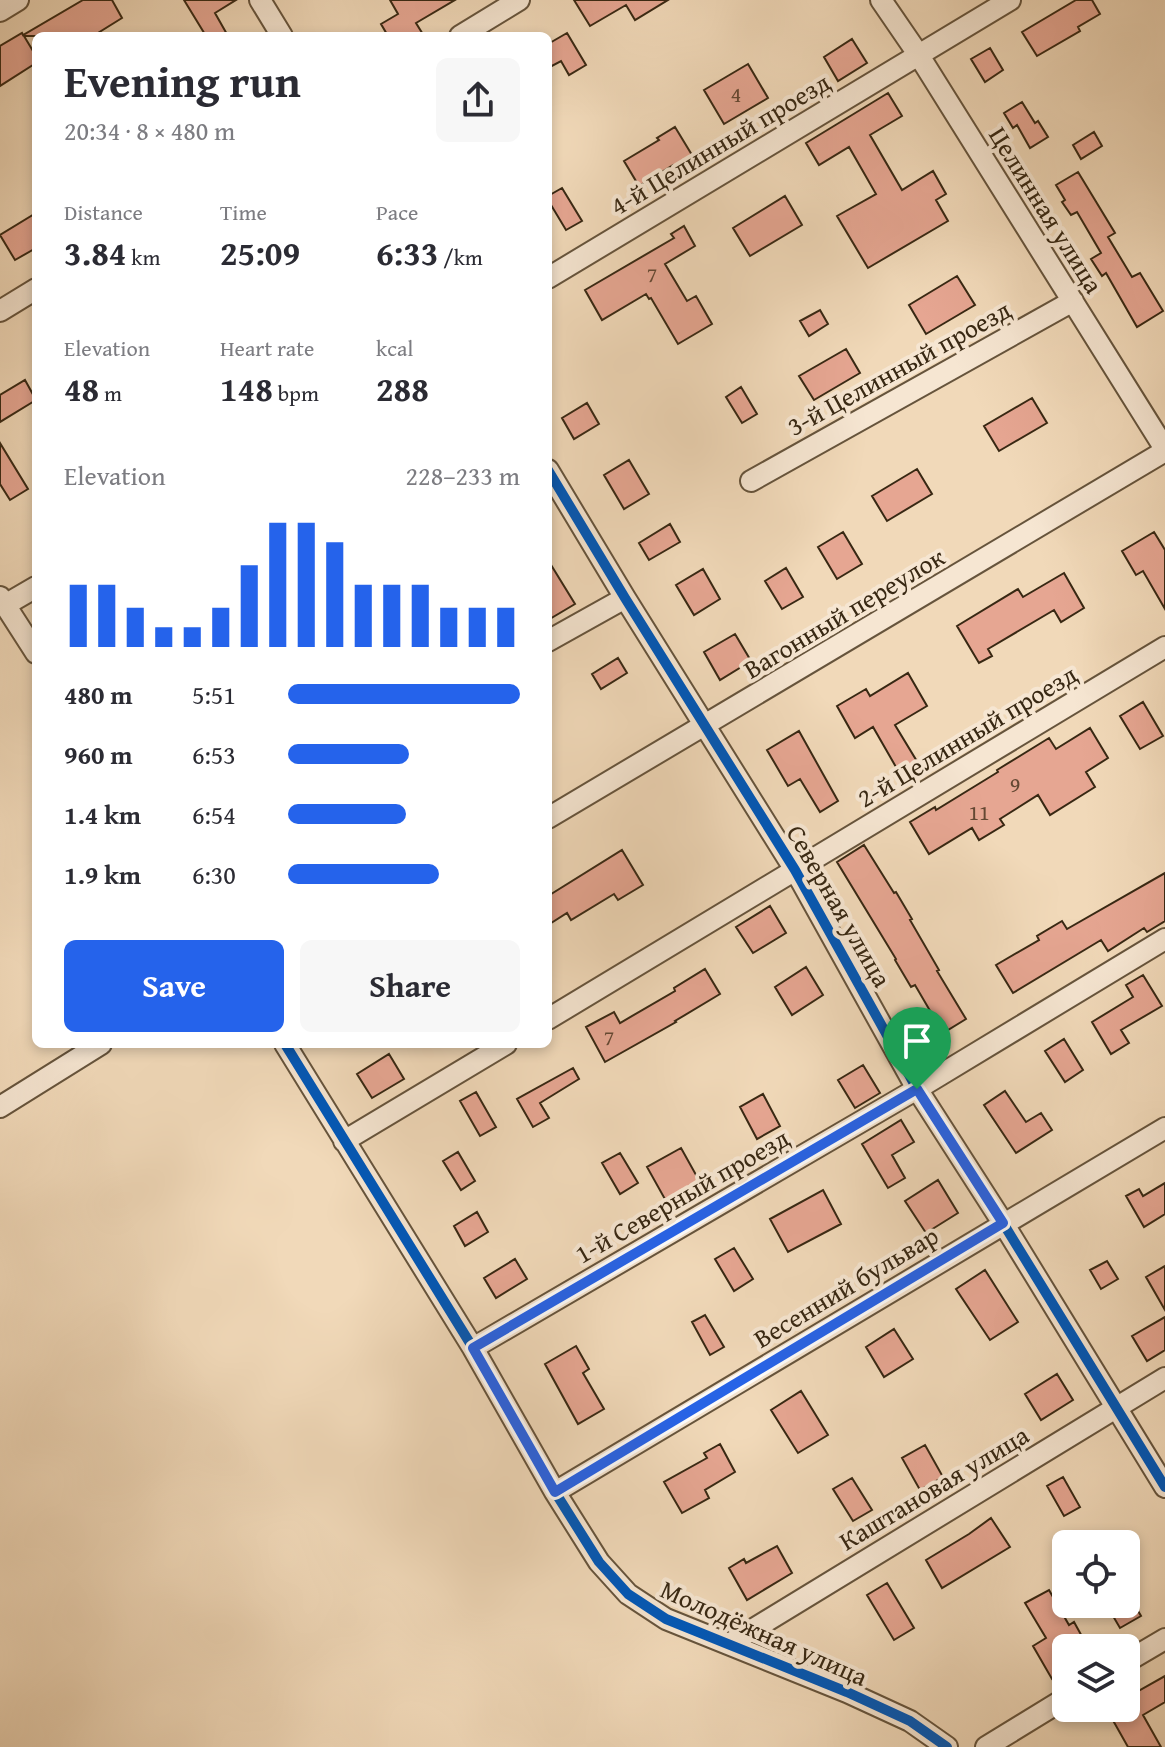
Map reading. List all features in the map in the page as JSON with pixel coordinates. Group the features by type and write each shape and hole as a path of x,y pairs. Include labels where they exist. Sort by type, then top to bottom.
{"street":[{"path":"0,11 18,0"},
{"path":"260,0 280,32"},
{"path":"467,32 519,0"},
{"name":"Целинная улица","path":"881,0 918,54 1165,450"},
{"name":"4-й Целинный проезд","path":"552,276 1010,0"},
{"path":"0,311 32,291"},
{"name":"3-й Целинный проезд","path":"751,481 1073,301"},
{"name":"Вагонный переулок","path":"552,816 1165,450"},
{"name":"Северная улица","path":"552,477 795,870 917,1089 1165,1487"},
{"path":"32,589 3,601 32,647"},
{"path":"552,639 625,598"},
{"name":"2-й Целинный проезд","path":"552,1017 1165,647"},
{"name":"1-й Северный проезд","path":"473,1348 917,1089 1165,939"},
{"path":"0,1107 95,1048"},
{"name":"Молодёжная улица","path":"287,1048 473,1348 555,1492 599,1562 628,1594 666,1619 847,1692 910,1721 947,1747"},
{"path":"344,1141 499,1048"},
{"name":"Весенний бульвар","path":"555,1492 1165,1128"},
{"name":"Каштановая улица","path":"729,1644 1165,1378"},
{"path":"1140,1654 1165,1639"},
{"path":"986,1746 1052,1706"}],"building":[{"path":"83,0 112,0 122,18 99,32 32,32 32,36 24,36 32,49 32,66 0,86 0,46"},
{"path":"184,0 236,0 215,13 226,32 204,32"},
{"path":"390,0 455,0 416,23 422,32 386,32 381,24 398,14"},
{"path":"574,0 668,0 635,20 626,5 590,26"},
{"path":"1076,0 1092,0 1100,14 1078,27 1080,31 1037,56 1022,32"},
{"path":"567,33 586,65 569,75 561,61 552,66 552,42"},
{"path":"852,39 867,63 838,81 824,57"},
{"path":"990,48 1003,70 985,82 971,59"},
{"path":"748,64 768,98 724,124 704,90"},
{"path":"888,93 902,116 870,135 902,190 933,171 946,194 936,200 948,221 868,268 837,216 876,194 849,147 819,165 806,143"},
{"path":"1022,102 1048,137 1030,148 1017,125 1013,128 1004,113"},
{"path":"675,127 695,160 677,171 673,165 639,186 624,161"},
{"path":"1094,132 1102,146 1081,159 1073,145"},
{"path":"1078,172 1115,233 1108,237 1132,277 1140,273 1163,311 1137,327 1106,273 1102,276 1091,259 1101,253 1077,212 1071,215 1062,202 1065,200 1056,185"},
{"path":"562,188 582,221 566,230 552,207 552,194"},
{"path":"785,196 802,225 750,256 733,228"},
{"path":"32,215 32,250 15,260 0,235"},
{"path":"684,226 695,246 665,264 687,301 696,296 712,324 678,344 646,294 602,320 585,290 674,238 671,234"},
{"path":"957,276 975,305 926,334 909,305"},
{"path":"820,310 828,324 809,336 800,321"},
{"path":"846,349 860,373 814,400 799,376"},
{"path":"25,380 32,393 32,402 0,422 0,395"},
{"path":"741,387 757,414 742,423 726,397"},
{"path":"1032,398 1047,423 999,451 984,426"},
{"path":"587,403 599,424 574,439 562,418"},
{"path":"0,443 28,489 10,500 0,484"},
{"path":"629,460 649,494 624,509 604,475"},
{"path":"917,469 932,494 887,521 872,496"},
{"path":"670,524 680,542 649,560 639,543"},
{"path":"843,532 862,564 837,579 818,547"},
{"path":"1154,532 1165,550 1165,609 1143,571 1136,575 1122,551"},
{"path":"552,567 575,604 552,618"},
{"path":"786,568 803,597 782,609 765,581"},
{"path":"703,569 720,599 694,615 676,585"},
{"path":"1064,573 1084,608 1061,622 1054,610 988,649 992,656 979,663 957,626 1018,589 1023,597"},
{"path":"735,634 751,661 720,680 704,652"},
{"path":"618,658 627,673 601,689 592,674"},
{"path":"908,673 927,706 895,725 918,763 900,774 873,727 855,738 837,706 866,689 870,696"},
{"path":"1143,702 1163,736 1140,749 1120,716"},
{"path":"1090,728 1108,758 1086,772 1095,787 1050,815 1038,795 1000,819 1004,825 979,840 972,828 929,854 910,822 935,807 936,810 1049,738 1056,749"},
{"path":"799,731 838,801 820,812 800,779 788,786 767,750"},
{"path":"864,845 912,919 937,971 966,1019 943,1033 915,985 911,987 837,862"},
{"path":"622,850 643,885 618,900 614,894 571,920 567,913 552,922 552,894"},
{"path":"1165,873 1165,921 1147,932 1144,928 1108,951 1101,940 1013,993 996,965 1039,940 1037,936 1062,921 1067,929"},
{"path":"770,906 786,933 753,953 736,927"},
{"path":"806,967 823,995 792,1015 775,987"},
{"path":"705,969 720,994 605,1062 586,1027 614,1012 620,1023 675,991 674,988"},
{"path":"1143,975 1162,1006 1121,1030 1129,1043 1111,1054 1092,1022 1133,997 1126,985"},
{"path":"1064,1039 1083,1070 1065,1082 1045,1051"},
{"path":"389,1054 404,1079 372,1098 357,1074"},
{"path":"863,1065 880,1093 855,1108 838,1080"},
{"path":"573,1068 579,1079 540,1103 549,1118 533,1127 517,1099"},
{"path":"1005,1091 1026,1122 1041,1113 1052,1130 1016,1153 984,1105"},
{"path":"476,1092 496,1127 480,1136 460,1101"},
{"path":"763,1094 780,1126 757,1139 740,1107"},
{"path":"901,1120 914,1142 892,1155 905,1178 888,1188 862,1144"},
{"path":"681,1148 700,1182 666,1201 647,1167"},
{"path":"458,1152 475,1181 461,1190 443,1161"},
{"path":"620,1153 638,1183 620,1194 602,1163"},
{"path":"938,1180 958,1213 926,1233 905,1201"},
{"path":"1165,1183 1165,1214 1144,1227 1126,1196 1139,1189 1143,1196"},
{"path":"823,1190 841,1224 788,1252 770,1219"},
{"path":"477,1212 488,1232 465,1246 454,1226"},
{"path":"734,1248 753,1279 734,1291 715,1259"},
{"path":"515,1259 527,1279 496,1298 484,1278"},
{"path":"1107,1261 1118,1279 1101,1289 1090,1270"},
{"path":"1165,1266 1165,1310 1146,1277"},
{"path":"985,1270 1018,1322 990,1340 956,1289"},
{"path":"705,1315 724,1347 710,1355 692,1322"},
{"path":"1165,1317 1165,1350 1147,1361 1132,1336"},
{"path":"894,1329 913,1359 884,1377 866,1347"},
{"path":"576,1346 589,1369 583,1373 604,1409 578,1424 545,1364"},
{"path":"1057,1374 1073,1400 1041,1420 1025,1394"},
{"path":"801,1391 828,1435 798,1453 771,1410"},
{"path":"720,1444 735,1472 705,1490 709,1498 682,1513 664,1482 707,1458 704,1453"},
{"path":"925,1445 943,1477 920,1490 902,1458"},
{"path":"1063,1477 1080,1507 1064,1516 1047,1486"},
{"path":"852,1478 872,1510 853,1521 833,1489"},
{"path":"991,1518 1010,1547 942,1588 926,1560"},
{"path":"777,1546 792,1573 747,1600 729,1568 744,1559 746,1563"},
{"path":"887,1583 914,1628 894,1640 867,1595"},
{"path":"1049,1590 1052,1595 1052,1618 1065,1618 1069,1625 1074,1622 1081,1634 1052,1634 1052,1679 1033,1646 1046,1638 1025,1603"},
{"path":"1114,1618 1138,1618 1120,1628"},
{"path":"1165,1676 1165,1702 1143,1715 1161,1747 1128,1747 1114,1722 1140,1722 1140,1690"}],"cycle path":[{"path":"552,477 795,870 917,1089 1165,1487"},
{"path":"287,1048 473,1348 555,1492 599,1562 628,1594 666,1619 847,1692 910,1721 947,1747"}],"route":[{"path":"917,1089 1003,1223 555,1492 473,1348 917,1089"}]}
